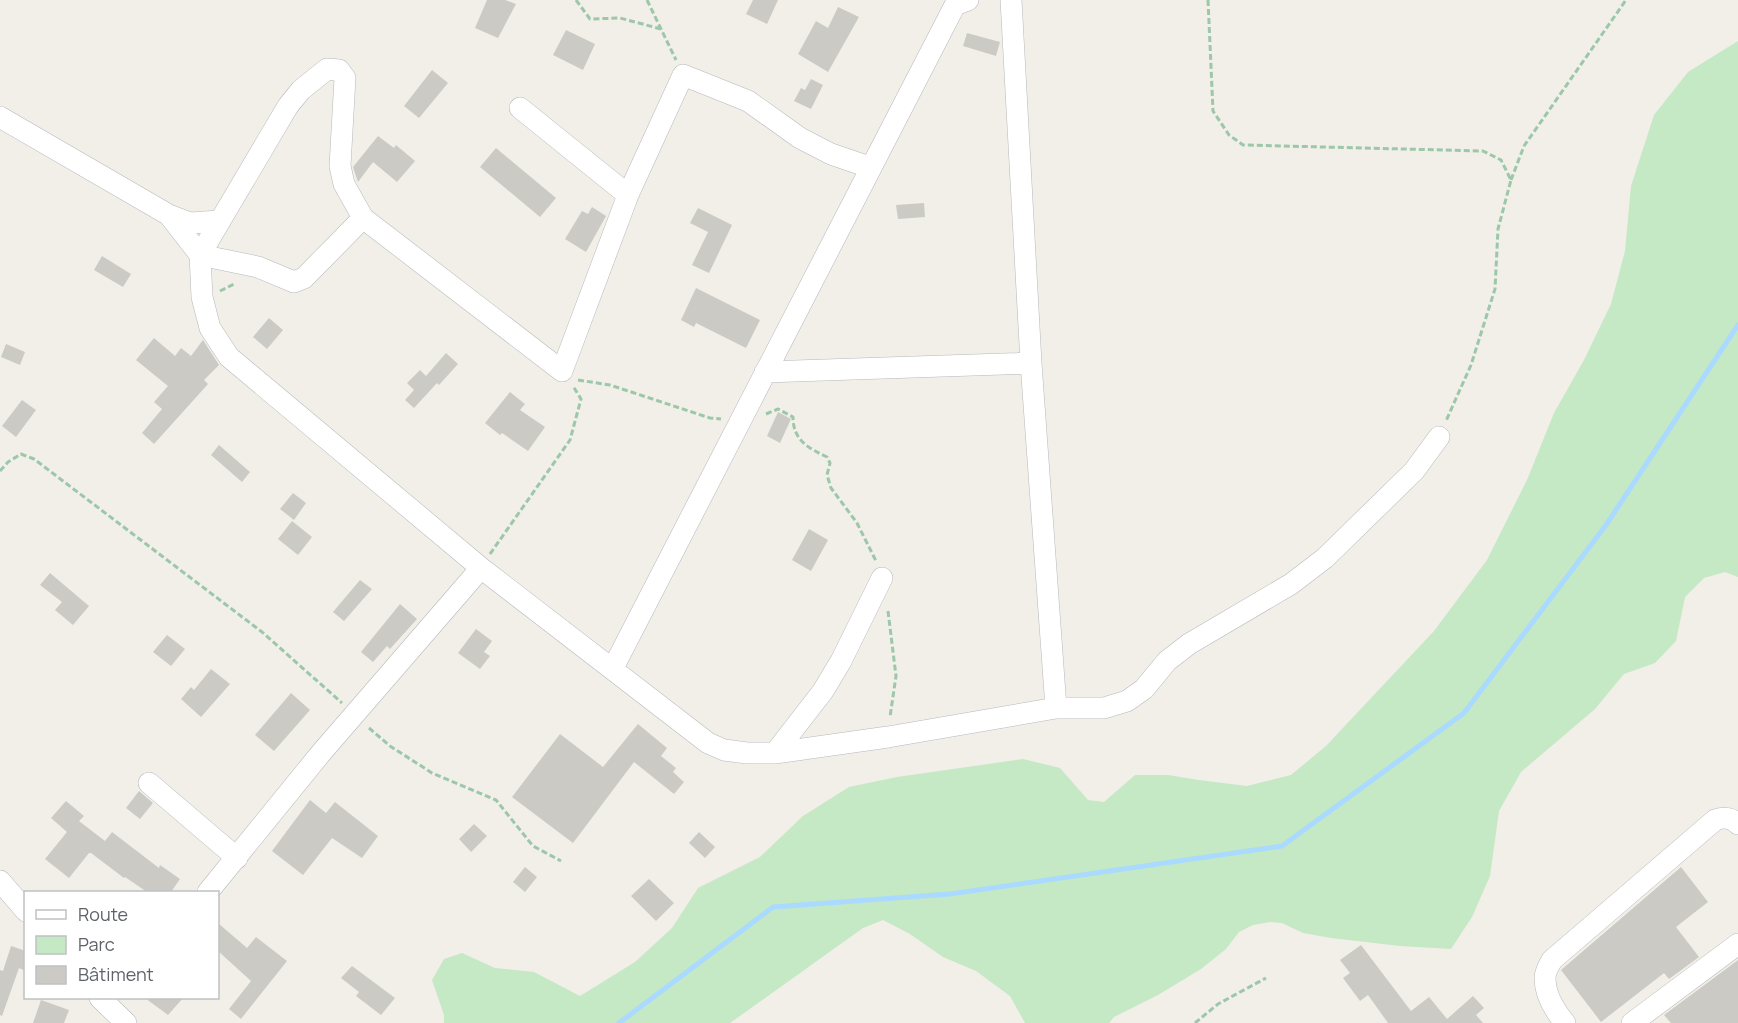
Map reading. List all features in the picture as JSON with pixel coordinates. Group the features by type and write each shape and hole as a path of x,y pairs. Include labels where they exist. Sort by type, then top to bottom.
{"street":[{"path":"1011,0 1031,363 1056,708"},
{"path":"613,668 869,167 957,2"},
{"path":"869,167 831,154 800,138 748,101 683,75 628,195 562,371 363,218 344,184 340,166 345,78 339,70 327,69 301,90 288,106 200,255 202,297 210,328 229,357 481,568 708,743 724,750 747,753 775,753 888,737 1056,708 1104,708 1127,701 1144,688 1167,661 1189,644 1291,584 1325,558 1414,471 1439,437"},
{"path":"520,108 628,195"},
{"path":"0,117 169,216 190,223 220,221"},
{"path":"169,216 200,255 258,267 294,282 304,278 363,218"},
{"path":"765,372 1031,363"},
{"path":"209,891 353,715 481,568"},
{"path":"775,753 823,691 841,661 882,578"},
{"path":"149,783 237,858"},
{"path":"1556,1020 1544,976 1552,960 1715,820 1725,817 1738,824"},
{"path":"0,881 24,909"},
{"path":"1632,1023 1738,944"},
{"path":"106,1006 126,1023"}],"path":[{"path":"576,0 590,19 620,18 661,29"},
{"path":"647,0 683,75"},
{"path":"1208,0 1213,111 1229,135 1243,145 1483,151 1501,160 1511,180"},
{"path":"1439,437 1471,365 1496,289 1498,228 1511,180 1524,146 1626,0"},
{"path":"202,297 225,289 258,267"},
{"path":"481,568 570,440 581,399 568,379 610,385 710,418 739,420 778,409 793,417 793,429 799,438 810,449 828,457 830,463 827,475 831,488 857,523 880,569 882,578"},
{"path":"0,471 8,462 21,454 34,459 262,632 390,746 432,773 496,800 533,846 561,861"},
{"path":"888,609 897,676 888,737"},
{"path":"1195,1023 1218,1005 1266,978"}],"green space":[{"path":"1738,41 1738,577 1725,572 1704,578 1685,597 1676,641 1655,663 1624,674 1595,709 1521,772 1499,811 1490,876 1472,917 1451,949 1331,938 1303,933 1282,923 1270,922 1253,925 1239,932 1226,949 1201,969 1158,995 1114,1017 1109,1023 1025,1023 1010,996 976,971 943,957 910,934 883,920 863,928 730,1023 444,1023 444,1015 432,980 444,959 462,953 495,968 534,972 580,996 635,962 672,928 698,888 760,857 803,816 849,787 897,777 1023,759 1060,768 1088,800 1104,802 1135,775 1168,775 1247,786 1291,775 1326,746 1434,631 1487,560 1527,480 1554,413 1584,360 1611,304 1625,251 1631,186 1654,115 1688,72"}],"building":[{"path":"487,0 505,0 516,4 498,38 475,28"},
{"path":"753,0 778,0 767,24 746,14"},
{"path":"838,7 859,17 828,72 798,54 816,21 828,28"},
{"path":"566,30 595,44 583,70 553,55"},
{"path":"967,33 1000,42 996,56 963,46"},
{"path":"432,70 448,83 419,118 404,106"},
{"path":"811,79 823,85 811,109 794,101 801,88 805,90"},
{"path":"378,136 394,148 396,145 415,161 397,182 373,162 358,182 353,167"},
{"path":"496,148 556,198 540,217 480,167"},
{"path":"924,203 925,217 898,219 896,205"},
{"path":"592,207 606,216 586,252 565,239 582,211 588,214"},
{"path":"698,208 732,225 709,273 692,265 708,232 690,223"},
{"path":"102,256 131,274 123,287 94,270"},
{"path":"696,288 760,320 746,348 696,323 694,327 681,320"},
{"path":"269,318 283,330 267,349 253,337"},
{"path":"154,338 175,356 181,348 191,356 203,340 219,365 204,380 208,384 154,444 142,433 162,409 154,402 168,386 136,360"},
{"path":"6,344 25,352 20,365 1,357"},
{"path":"446,353 458,364 414,408 405,400 414,390 407,383 420,370 426,376"},
{"path":"510,392 525,404 520,410 545,427 528,451 502,433 500,435 485,423"},
{"path":"22,400 36,410 16,437 2,426"},
{"path":"778,412 791,419 780,443 767,436"},
{"path":"219,445 250,472 242,482 211,455"},
{"path":"293,493 306,503 294,520 280,509"},
{"path":"292,521 312,537 298,555 278,539"},
{"path":"809,529 828,540 811,571 792,560"},
{"path":"50,573 89,606 73,625 55,610 62,602 40,585"},
{"path":"360,580 372,589 344,621 333,612"},
{"path":"400,604 417,619 390,649 387,646 373,662 361,652"},
{"path":"476,629 492,641 484,652 490,656 480,669 458,653"},
{"path":"167,635 185,649 171,666 153,652"},
{"path":"211,669 230,684 201,717 181,699 191,687 194,690"},
{"path":"291,693 310,710 274,751 255,735"},
{"path":"638,724 667,748 661,756 676,768 673,772 684,782 674,794 634,762 573,843 512,797 560,734 603,767"},
{"path":"139,791 153,803 140,819 126,808"},
{"path":"310,800 326,813 335,802 378,836 362,858 332,838 303,875 272,851"},
{"path":"66,801 84,816 79,821 105,841 112,832 159,868 160,865 180,879 172,891 146,891 91,853 69,878 45,859 67,832 51,818"},
{"path":"474,824 487,836 471,852 459,839"},
{"path":"699,832 715,847 705,858 689,843"},
{"path":"525,867 537,877 525,892 513,882"},
{"path":"1681,867 1708,902 1676,927 1699,957 1669,979 1664,973 1601,1022 1561,970"},
{"path":"649,879 674,903 656,921 631,896"},
{"path":"219,924 247,948 256,937 287,961 241,1019 229,1009 251,981 219,952"},
{"path":"1361,945 1411,1011 1429,997 1447,1019 1473,996 1484,1008 1476,1015 1483,1023 1388,1023 1368,995 1360,1001 1343,978 1350,973 1340,960"},
{"path":"11,946 24,950 24,970 19,968 2,1016 0,1015 0,970 3,971"},
{"path":"1738,960 1738,1023 1671,1023 1664,1015"},
{"path":"352,966 395,998 381,1015 356,996 359,992 341,978"},
{"path":"146,999 182,999 168,1015"},
{"path":"41,1000 69,1010 64,1023 33,1023"}],"waterway":[{"path":"619,1023 773,907 950,894 1282,846 1464,713 1606,525 1738,325"}]}
